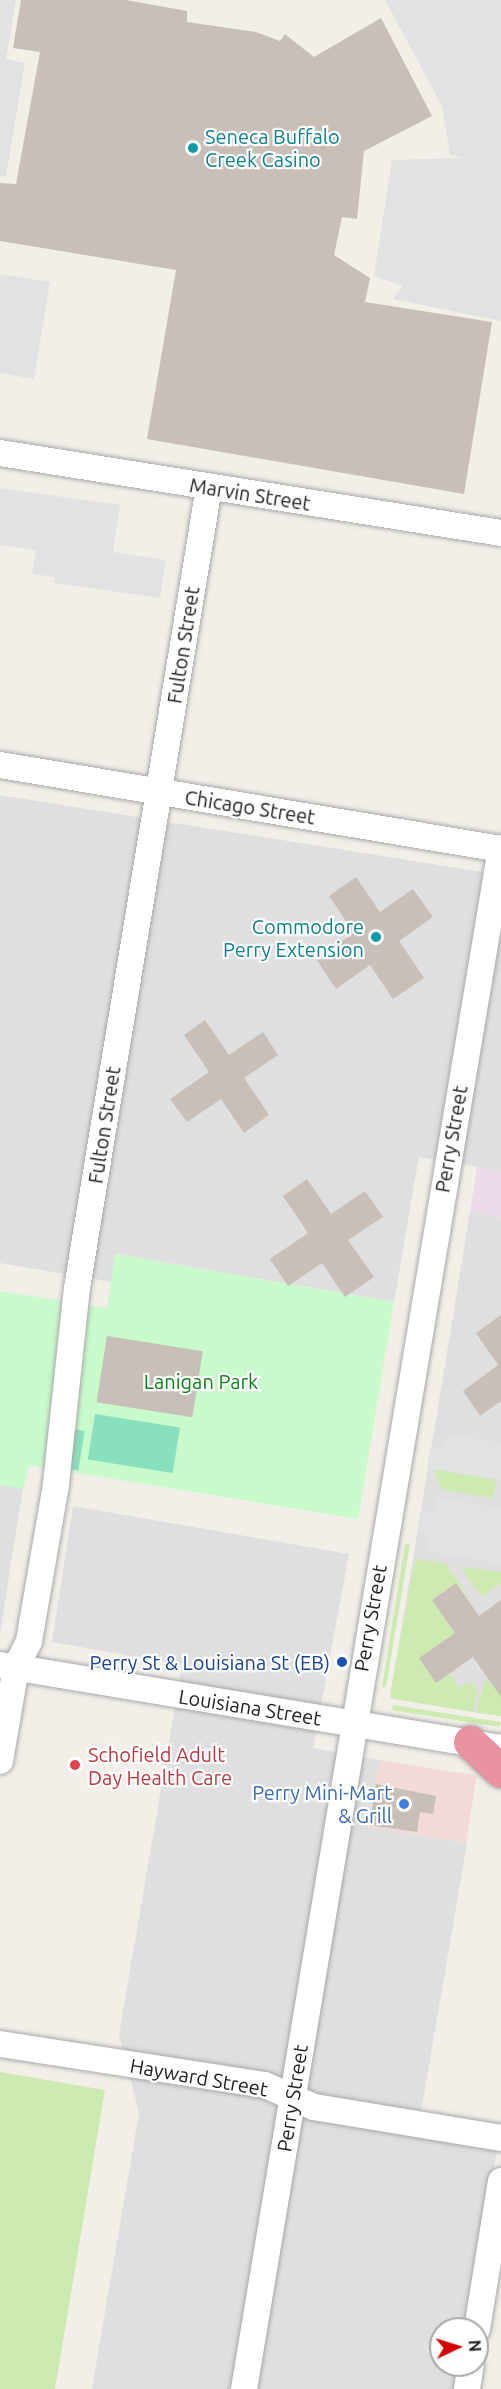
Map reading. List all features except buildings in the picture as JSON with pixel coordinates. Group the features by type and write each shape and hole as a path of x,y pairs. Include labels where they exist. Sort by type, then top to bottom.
{"highway":[{"path":"485,1745 501,1772"}],"street":[{"name":"Marvin Street","path":"0,453 501,533"},
{"name":"Fulton Street","path":"0,1761 8,1666 29,1641 56,1484 77,1288 209,488"},
{"name":"Chicago Street","path":"0,765 501,848"},
{"name":"Perry Street","path":"244,2389 352,1724 501,848"},
{"name":"Louisiana Street","path":"8,1666 485,1745"},
{"name":"Hayward Street","path":"0,2044 265,2085 314,2107 501,2138"},
{"path":"479,2317 501,2181"}],"shaded area":[{"path":"0,0 16,0 6,59 25,63 6,177 0,176"},
{"path":"385,0 501,0 501,321 393,299 403,286 374,276 392,160 464,158 450,155 442,106"},
{"path":"0,274 50,282 34,379 0,373"},
{"path":"0,488 120,505 113,552 166,560 160,598 54,583 55,577 32,574 36,550 0,545"},
{"path":"0,795 501,875 501,1171 419,1157 394,1302 116,1254 111,1282 0,1263"},
{"path":"477,1167 501,1171 501,1218 470,1212"},
{"path":"470,1212 501,1218 501,1716 390,1698"},
{"path":"450,1434 501,1443 501,1480 427,1468 430,1449 443,1448"},
{"path":"0,1483 23,1487 0,1634"},
{"path":"439,1498 501,1508 501,1563 429,1552 427,1537 417,1531 420,1513 433,1510"},
{"path":"73,1506 349,1554 313,1748 379,1760 368,1827 467,1843 417,2136 497,2149 470,2317 429,2317 429,2377 461,2377 459,2389 92,2389 139,2112 119,2035 182,1665 52,1642"},
{"path":"379,1760 477,1775 466,1843 368,1827"}],"green space":[{"name":"Lanigan Park","path":"115,1254 394,1302 358,1519 29,1465 24,1489 0,1485 0,1291 107,1308"},
{"path":"95,1414 180,1427 173,1473 88,1459"},
{"path":"53,1426 85,1431 78,1471 47,1466"},
{"path":"434,1469 497,1480 493,1498 441,1489"},
{"path":"405,1544 410,1544 386,1687 382,1687"},
{"path":"415,1559 445,1563 475,1605 456,1583 432,1600 455,1633 419,1658 436,1683 450,1674 459,1688 471,1681 477,1690 473,1712 393,1699 390,1694"},
{"path":"460,1567 501,1572 501,1583 482,1597"},
{"path":"486,1677 495,1689 501,1685 501,1716 476,1713"},
{"path":"393,1705 501,1722 500,1727 392,1710"},
{"path":"0,2072 105,2090 55,2389 0,2389"}],"place":[{"name":"Seneca Buffalo Creek Casino","path":"193,148"},
{"name":"Commodore Perry Extension","path":"376,937"},
{"name":"Perry St & Louisiana St (EB)","path":"342,1662"},
{"name":"Schofield Adult Day Health Care","path":"75,1765"},
{"name":"Perry Mini-Mart & Grill","path":"404,1804"}]}
